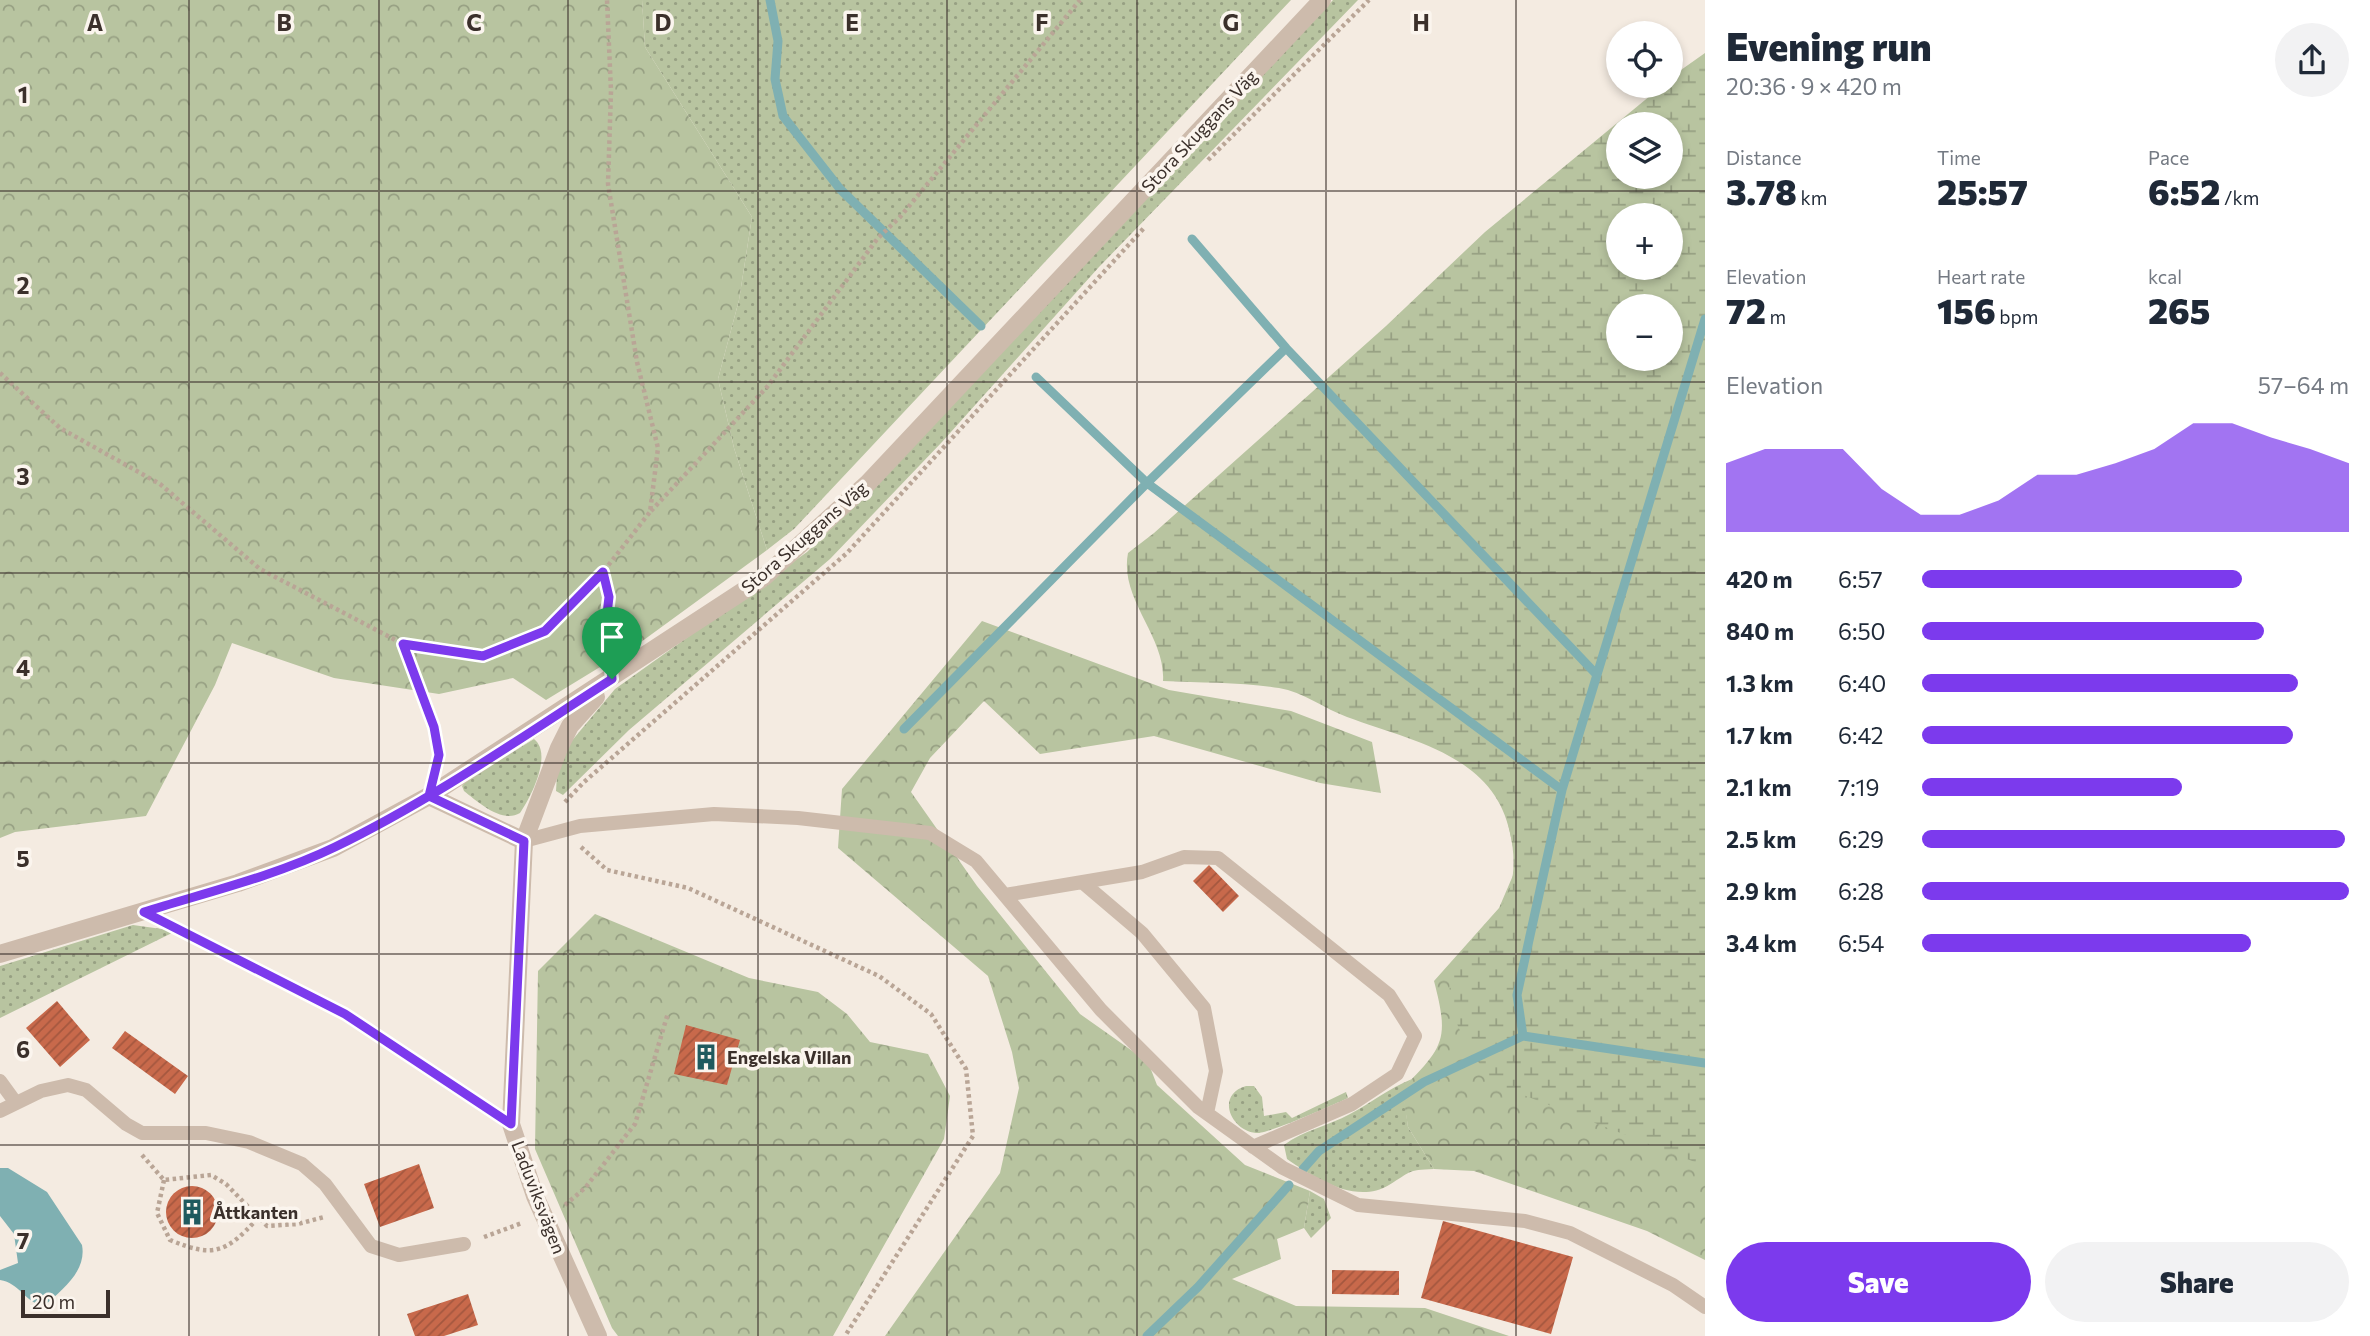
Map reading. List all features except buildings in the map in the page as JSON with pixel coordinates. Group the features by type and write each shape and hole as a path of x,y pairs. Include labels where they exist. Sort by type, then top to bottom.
{"street":[{"name":"Stora Skuggans Väg","path":"0,954 270,872 333,848 429,796 763,578 868,483 1322,0"},
{"name":"Laduviksvägen","path":"598,1336 543,1216 511,1124 524,841 570,726 612,679"},
{"path":"429,796 524,841"}],"lane":[{"path":"524,841 580,826 714,814 820,820 930,833 976,861 1101,1010 1207,1113 1283,1168 1358,1205 1525,1221 1570,1233 1673,1286 1705,1307"},
{"path":"1005,895 1142,872 1184,857 1218,858 1389,995 1415,1036 1397,1074 1352,1104 1253,1147"},
{"path":"1082,882 1142,933 1204,1008 1216,1071 1207,1113"},
{"path":"0,1081 16,1103"},
{"path":"0,1111 41,1091 68,1085 86,1090 125,1124 142,1133 206,1133 249,1142 302,1164 348,1211 371,1246 398,1255 464,1244"}],"path":[{"path":"607,0 611,91 608,184 637,362 658,448 650,512"},
{"path":"0,373 60,428 160,484 260,569 403,644 483,656 545,631 603,572 650,512 767,387 878,238 900,217 1080,0"},
{"path":"1204,163 1369,0"},
{"path":"557,810 584,782 847,554 1148,224"},
{"path":"603,572 609,597 606,622 612,679"},
{"path":"403,644 434,727 439,755 429,796"},
{"path":"573,840 607,870 688,888 879,976 931,1014 966,1069 973,1136 845,1336"},
{"path":"144,912 345,1014 511,1124"},
{"path":"464,1244 543,1216 571,1202 585,1188 635,1125 668,1013"},
{"path":"125,1124 132,1144 164,1180"},
{"path":"164,1180 211,1175 226,1184 257,1219 267,1226 298,1224 348,1211"},
{"path":"164,1180 157,1213 170,1240 200,1252 236,1242 257,1219"}],"green space":[{"path":"0,0 642,0 645,47 752,217 739,300 718,379 734,448 767,550 641,642 546,700 513,678 439,694 334,678 232,643 215,685 146,816 15,832 0,838"},
{"path":"642,0 1291,0 794,529 767,550 734,448 718,379 739,300 752,217 645,47"},
{"path":"1333,0 1358,0 1099,267 942,442 830,559 629,730 563,795 556,791 557,775 570,743 615,689 807,552 880,481"},
{"path":"1705,53 1705,1166 1498,1085 1468,1046 1460,1031 1450,999 1453,967 1505,900 1513,872 1510,833 1501,807 1487,785 1469,768 1447,755 1347,717 1288,690 1251,685 1163,681 1158,648 1136,602 1127,570 1128,553 1154,533 1386,326 1485,232 1606,132 1606,189 1683,189 1683,112 1630,112 1647,98 1683,98 1683,69"},
{"path":"982,621 1169,690 1291,711 1372,742 1381,793 1320,783 1154,736 1040,754 984,701 930,758 911,792 977,886 1080,1014 1148,1062 1157,1085 1245,1165 1310,1191 1304,1228 1277,1239 1281,1259 1232,1279 1296,1306 1425,1308 1509,1336 885,1336 1000,1173 1019,1088 1012,1052 988,976 838,848 842,789"},
{"path":"534,739 539,746 541,765 530,797 520,813 513,816 498,814 464,791 462,786 466,781"},
{"path":"1475,765 1503,784 1705,1132 1705,1260 1647,1231 1474,1171 1434,1169 1408,1127 1402,1089 1427,1062 1440,1041 1441,1016 1434,981 1499,908 1517,866 1505,809"},
{"path":"595,914 749,978 818,992 847,1014 870,1042 928,1054 950,1096 944,1139 833,1336 618,1336 612,1328 535,1149 538,971"},
{"path":"133,925 176,931 0,1018 0,966"},
{"path":"1412,1079 1403,1089 1408,1127 1434,1169 1413,1171 1389,1185 1363,1192 1349,1191 1322,1181 1287,1159 1284,1145 1350,1114"},
{"path":"1246,1086 1254,1086 1262,1097 1264,1116 1286,1112 1292,1118 1346,1092 1348,1098 1286,1124 1256,1133 1240,1126 1230,1112 1231,1097"},
{"path":"1310,1191 1324,1199 1331,1218 1311,1238 1304,1228"}],"water":[{"path":"0,1168 8,1168 47,1192 82,1245 83,1254 77,1272 44,1306 32,1301 13,1285 0,1280 0,1270 18,1263 14,1234 0,1216"}],"waterway":[{"path":"770,0 778,41 775,79 783,116 840,189 981,326"},
{"path":"904,729 1147,483 1286,348 1192,239"},
{"path":"1562,790 1705,319"},
{"path":"1286,348 1597,675"},
{"path":"1036,377 1147,483 1562,790 1517,995 1523,1036"},
{"path":"1303,1169 1319,1151 1424,1082 1523,1036 1705,1063"},
{"path":"1147,1336 1198,1287 1289,1185"}],"place":[{"name":"Engelska Villan","path":"706,1057"},
{"name":"Åttkanten","path":"192,1212"}],"route":[{"path":"612,679 429,796 333,848 292,865 144,912 345,1014 511,1124 524,841 429,796 439,755 434,727 403,644 483,656 545,631 603,572 609,597 606,622 612,679"}]}
